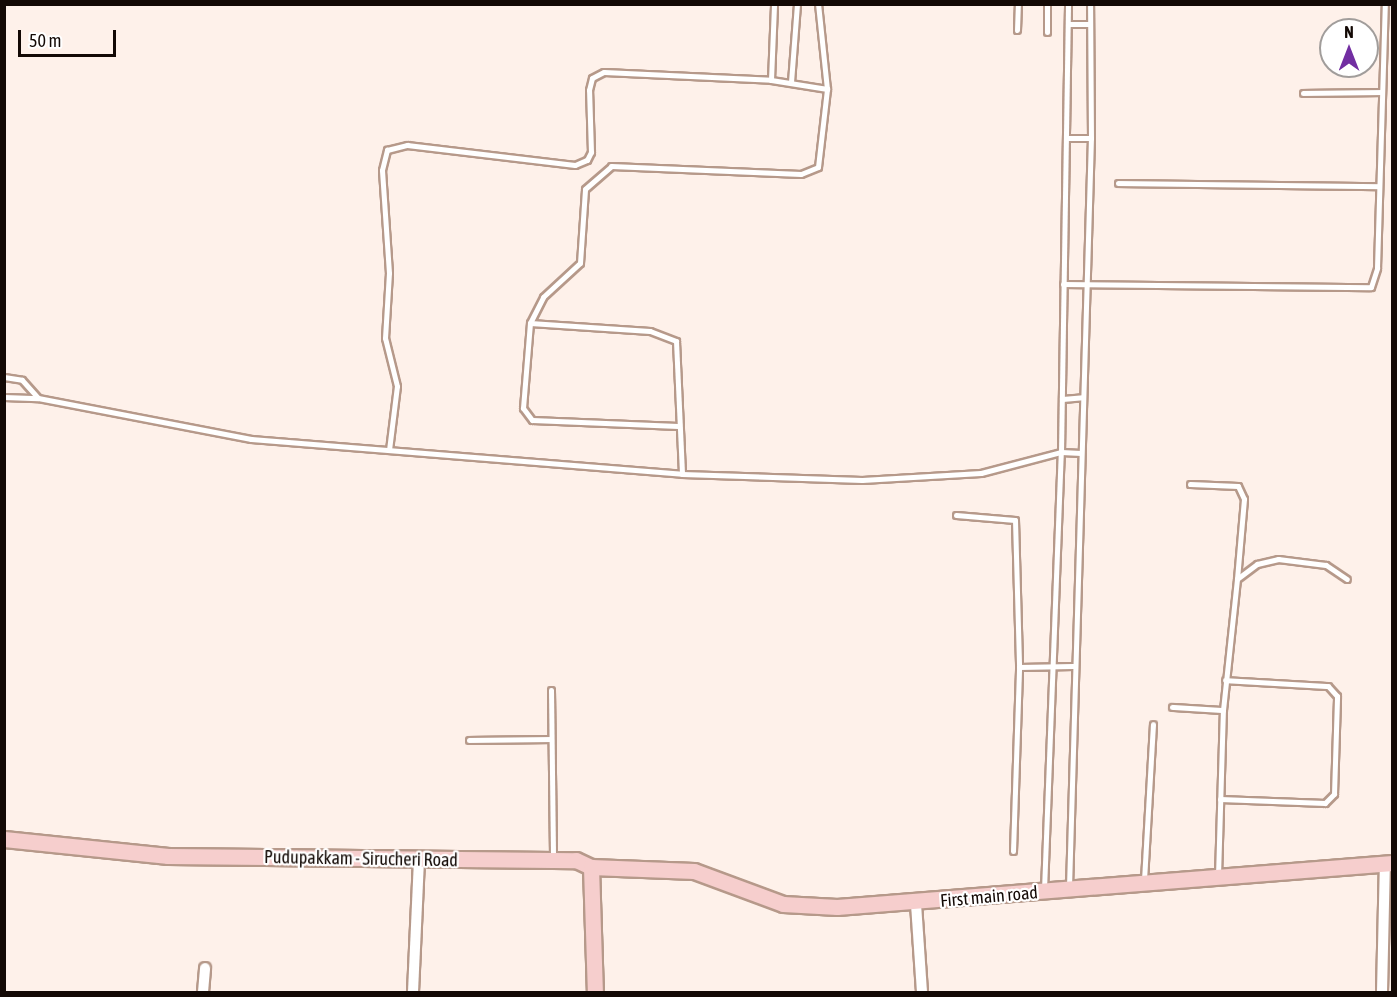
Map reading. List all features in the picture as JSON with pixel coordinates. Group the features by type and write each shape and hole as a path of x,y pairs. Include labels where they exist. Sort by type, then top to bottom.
{"street":[{"name":"Pudupakkam - Sirucheri Road","path":"4,839 137,855 553,860 591,867"},
{"path":"413,993 419,860"},
{"name":"First main road","path":"591,867 694,871 799,906 916,904 1389,863"},
{"path":"1382,993 1389,863"},
{"path":"591,867 596,993"},
{"path":"916,904 922,993"},
{"path":"203,993 205,968"}],"lane":[{"path":"771,80 774,4"},
{"path":"791,82 797,4"},
{"path":"678,426 532,420 524,408 531,323 548,292 580,263 585,189 597,174 611,166 808,174 821,158 827,89 818,4"},
{"path":"1017,30 1018,4"},
{"path":"1047,4 1047,32"},
{"path":"1044,892 1061,452 1068,138 1068,4"},
{"path":"1068,892 1073,666 1091,138 1090,4"},
{"path":"1063,284 1371,287 1377,268 1385,4"},
{"path":"1069,24 1090,24"},
{"path":"389,450 397,386 384,338 389,273 382,170 387,150 407,145 575,165 591,152 589,90 597,74 771,80 827,89"},
{"path":"1303,93 1382,92"},
{"path":"1068,138 1091,138"},
{"path":"1118,183 1380,186"},
{"path":"531,323 650,331 676,341 678,426 682,474"},
{"path":"4,376 22,380 38,398"},
{"path":"4,397 38,398 251,439 682,474 874,480 981,473 1061,452 1081,453"},
{"path":"1062,399 1083,398"},
{"path":"1190,484 1238,486 1244,499 1223,710 1218,878"},
{"path":"956,515 1015,520 1018,667 1013,851"},
{"path":"1236,579 1257,564 1278,559 1326,565 1347,579"},
{"path":"1018,667 1073,666"},
{"path":"1220,799 1325,803 1334,794 1337,696 1328,686 1226,680"},
{"path":"551,690 553,860"},
{"path":"1172,707 1223,710"},
{"path":"1144,884 1153,724"},
{"path":"469,740 551,739"}]}
